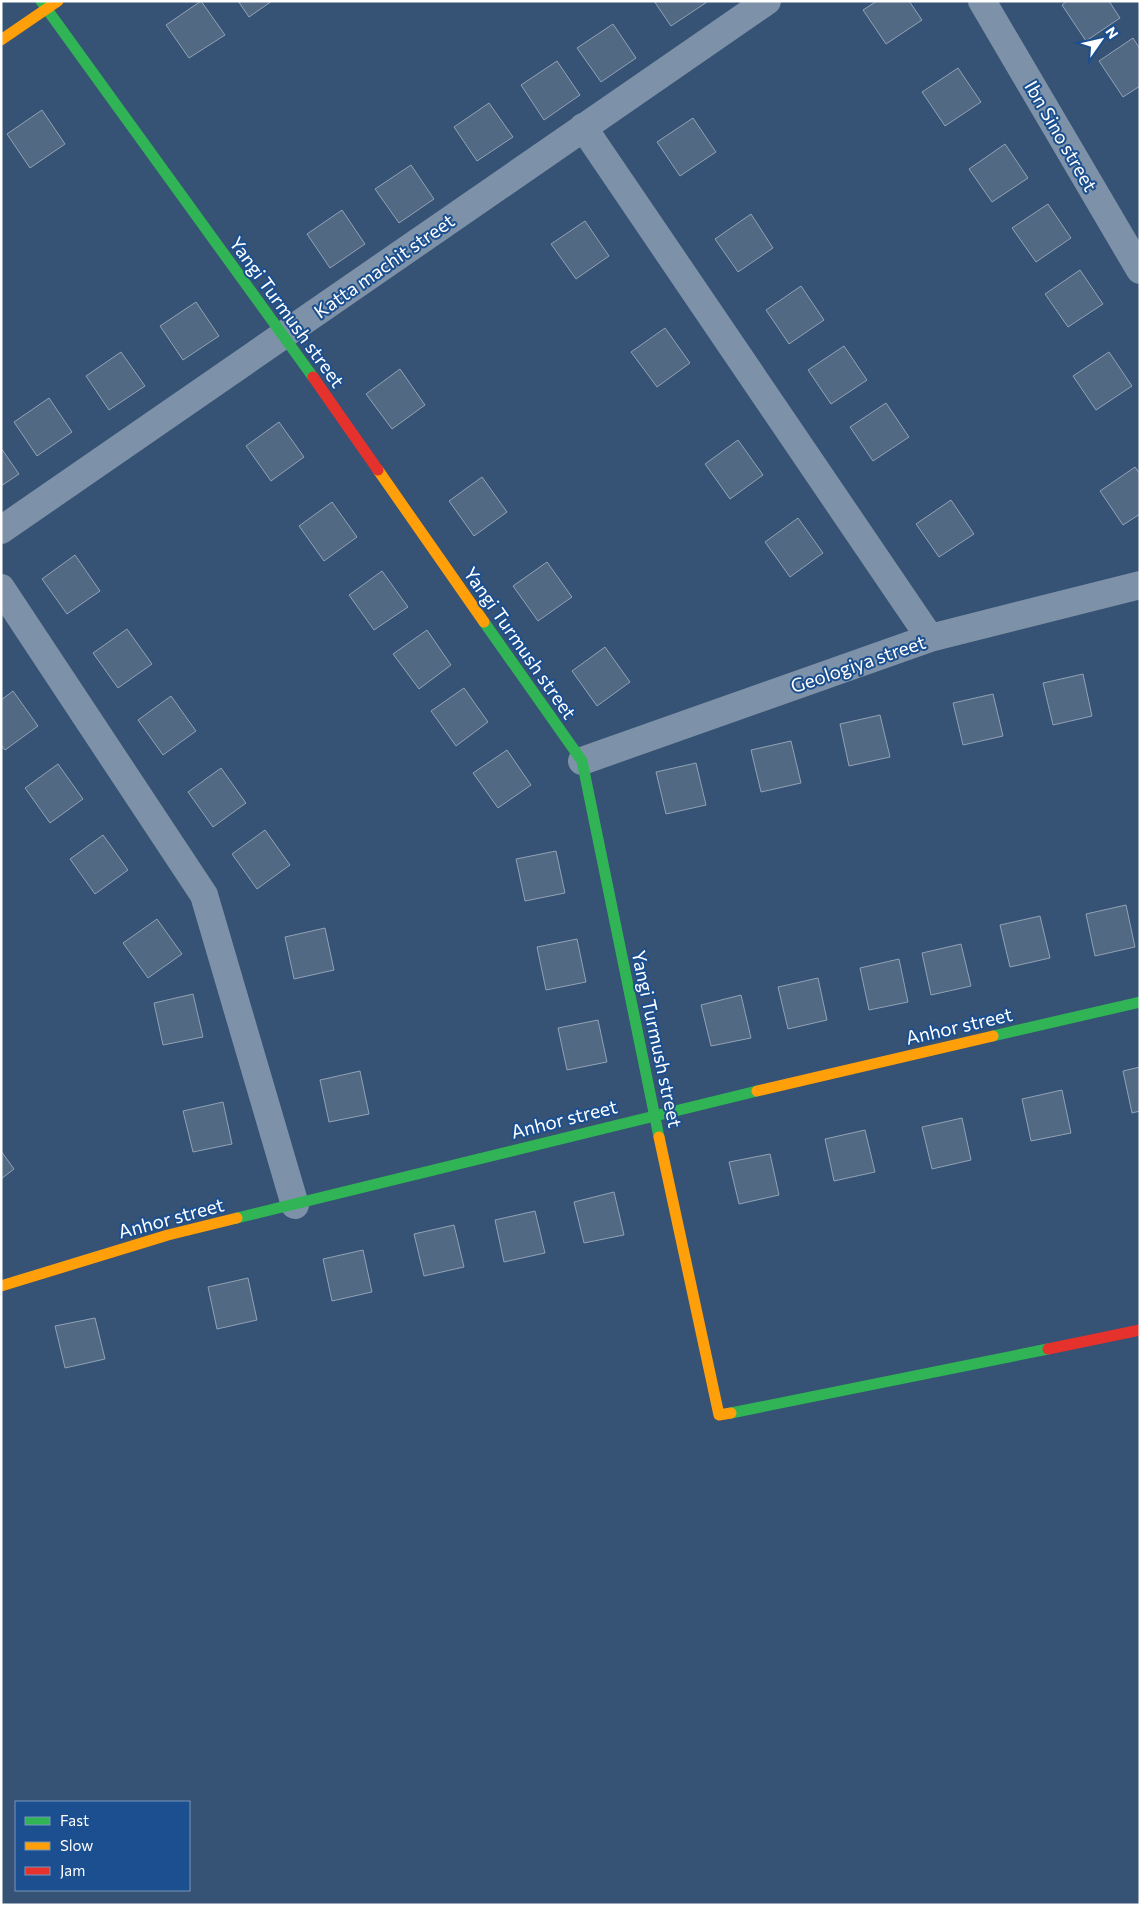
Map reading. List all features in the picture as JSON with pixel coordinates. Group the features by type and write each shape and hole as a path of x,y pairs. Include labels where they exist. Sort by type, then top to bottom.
{"street":[{"path":"1,40 44,5 58,1"},
{"name":"Katta machit street","path":"1,530 767,1"},
{"name":"Ibn Sino street","path":"982,1 1140,270"},
{"name":"Yangi Turmush street","path":"44,5 284,336 582,761 654,1115 719,1415 1140,1330"},
{"path":"583,127 930,638"},
{"name":"Geologiya street","path":"582,761 930,638 1140,585"},
{"path":"1,588 204,895 295,1205"},
{"name":"Anhor street","path":"1,1286 168,1235 654,1115 1140,1002"}],"building":[{"path":"201,1 225,35 189,58 166,25"},
{"path":"238,1 272,1 249,17"},
{"path":"654,1 707,1 707,2 671,26"},
{"path":"877,1 909,1 922,20 886,44 863,10"},
{"path":"1067,1 1109,1 1120,18 1086,41 1062,5"},
{"path":"613,24 636,58 601,82 577,48"},
{"path":"1133,38 1140,49 1140,86 1123,97 1099,61"},
{"path":"557,61 580,95 544,120 521,85"},
{"path":"958,68 981,102 945,126 922,92"},
{"path":"489,103 513,137 477,161 454,127"},
{"path":"42,110 65,144 30,168 7,134"},
{"path":"693,118 716,152 680,176 657,142"},
{"path":"1005,144 1028,178 992,202 969,169"},
{"path":"411,165 434,199 399,223 375,189"},
{"path":"1048,204 1071,238 1036,262 1012,228"},
{"path":"342,210 365,244 330,268 307,234"},
{"path":"751,214 773,248 738,272 715,239"},
{"path":"585,221 609,256 576,279 551,244"},
{"path":"1080,270 1103,304 1068,327 1045,294"},
{"path":"801,286 824,320 789,344 766,310"},
{"path":"196,302 219,336 183,360 160,326"},
{"path":"665,328 690,363 657,387 631,352"},
{"path":"844,346 867,380 831,404 808,370"},
{"path":"121,352 145,386 109,410 86,376"},
{"path":"1109,352 1132,386 1096,410 1073,376"},
{"path":"400,369 425,405 392,429 366,394"},
{"path":"49,398 72,432 37,456 14,422"},
{"path":"886,403 909,437 873,461 850,427"},
{"path":"279,422 304,457 271,481 246,446"},
{"path":"738,440 763,475 730,499 705,464"},
{"path":"1,448 19,474 1,486"},
{"path":"1135,467 1140,474 1140,514 1123,525 1100,491"},
{"path":"482,477 507,512 474,536 449,501"},
{"path":"951,500 974,534 939,557 916,524"},
{"path":"332,502 357,537 324,561 299,526"},
{"path":"798,518 823,553 790,577 765,542"},
{"path":"75,555 100,591 67,614 42,579"},
{"path":"547,562 572,597 538,621 513,586"},
{"path":"382,571 408,607 374,630 349,595"},
{"path":"127,629 152,664 118,688 93,653"},
{"path":"427,630 451,665 419,689 393,654"},
{"path":"605,647 630,682 597,706 572,671"},
{"path":"1083,674 1092,716 1053,725 1043,683"},
{"path":"464,688 488,722 456,746 431,711"},
{"path":"13,691 38,726 5,750 1,745 1,700"},
{"path":"993,694 1003,736 963,745 953,703"},
{"path":"171,696 196,731 163,755 138,720"},
{"path":"880,715 890,757 849,766 840,724"},
{"path":"791,741 801,783 761,792 751,750"},
{"path":"507,750 531,785 498,808 473,773"},
{"path":"696,763 706,805 666,814 656,772"},
{"path":"58,764 83,799 50,823 25,788"},
{"path":"221,768 246,803 213,827 188,792"},
{"path":"265,830 290,865 257,889 232,854"},
{"path":"103,835 128,870 95,894 70,859"},
{"path":"556,851 565,893 525,901 516,859"},
{"path":"1126,905 1135,947 1095,956 1086,914"},
{"path":"1040,916 1050,958 1010,967 1000,925"},
{"path":"157,919 182,954 148,978 123,943"},
{"path":"325,928 334,970 294,979 285,937"},
{"path":"577,939 586,982 546,990 537,947"},
{"path":"961,944 971,986 931,995 922,953"},
{"path":"899,959 908,1002 869,1010 860,968"},
{"path":"818,978 827,1020 788,1029 778,987"},
{"path":"193,994 203,1037 163,1045 154,1003"},
{"path":"741,995 751,1038 711,1046 701,1005"},
{"path":"598,1020 607,1062 567,1070 558,1028"},
{"path":"1140,1067 1140,1111 1132,1113 1123,1071"},
{"path":"360,1071 369,1114 329,1122 320,1080"},
{"path":"1062,1090 1071,1133 1031,1141 1022,1099"},
{"path":"223,1102 232,1144 193,1152 183,1111"},
{"path":"962,1118 971,1160 932,1169 922,1127"},
{"path":"865,1130 875,1172 834,1181 825,1139"},
{"path":"1,1151 14,1169 1,1179"},
{"path":"770,1154 779,1195 739,1204 729,1162"},
{"path":"614,1192 624,1235 584,1243 574,1202"},
{"path":"535,1211 545,1253 504,1262 495,1220"},
{"path":"454,1225 464,1267 424,1276 414,1234"},
{"path":"363,1250 372,1292 332,1301 323,1259"},
{"path":"248,1278 257,1320 217,1329 208,1287"},
{"path":"95,1318 105,1359 65,1368 55,1326"}],"traffic: fast":[{"path":"41,1 313,377"},
{"path":"484,622 582,761 659,1137"},
{"path":"993,1036 1140,1002"},
{"path":"237,1218 757,1091"},
{"path":"731,1413 1048,1349"}],"traffic: slow":[{"path":"1,40 58,1"},
{"path":"378,470 484,622"},
{"path":"757,1091 993,1036"},
{"path":"659,1137 719,1415 731,1413"},
{"path":"1,1286 168,1235 237,1218"}],"traffic: jam":[{"path":"313,377 378,470"},
{"path":"1048,1349 1140,1330"}]}
